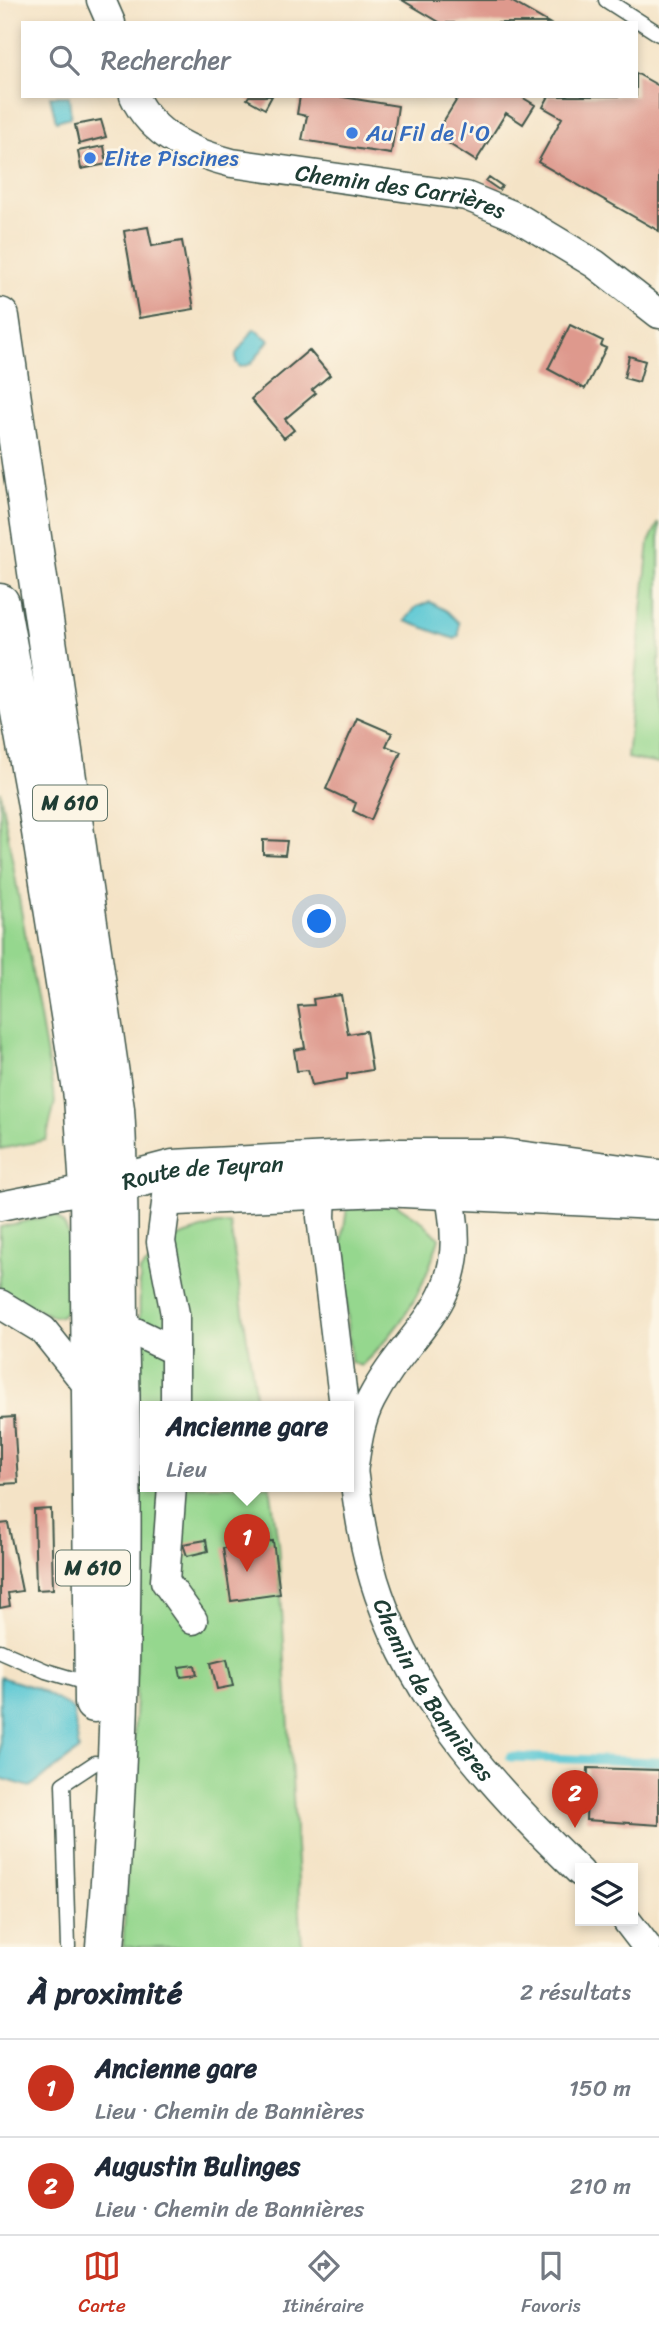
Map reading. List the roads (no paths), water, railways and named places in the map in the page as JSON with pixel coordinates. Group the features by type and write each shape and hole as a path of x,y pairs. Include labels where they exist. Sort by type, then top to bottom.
{"main road":[{"name":"M 610","path":"0,317 115,1109 104,1186 91,1390 95,1763 103,1947"},
{"name":"M 610","path":"0,603 61,953 83,1097 104,1186 119,1324 123,1564 116,1827 103,1947"},
{"name":"Route de Teyran","path":"104,1186 173,1169 390,1158 503,1158 659,1179"},
{"name":"Route de Teyran","path":"104,1186 167,1196 322,1192 383,1187 659,1200"}],"street":[{"path":"101,0 110,21"},
{"name":"Chemin des Carrières","path":"135,98 150,121 198,154 246,165 466,196 517,217 595,264 659,314"},
{"path":"343,1401 325,1266 322,1192 346,1168 390,1158 412,1162 428,1170 449,1190"},
{"path":"0,1206 104,1186"},
{"name":"Chemin de Bannières","path":"354,1465 359,1430 371,1401 447,1290 454,1263 455,1229 449,1190"},
{"path":"167,1196 161,1242 175,1314 174,1401"},
{"path":"0,1304 43,1330 91,1390"},
{"path":"119,1324 174,1351"},
{"name":"Chemin de Bannières","path":"354,1477 378,1592 416,1680 462,1748 528,1822 575,1867"},
{"path":"172,1492 165,1581 193,1620"},
{"path":"631,1926 647,1947"}],"lane":[{"path":"606,0 659,34"},
{"path":"0,1651 46,1671 94,1685"},
{"path":"68,1947 63,1784 89,1764 95,1763"}],"water":[{"path":"50,98 69,98 71,117 56,121"},
{"path":"254,329 269,340 251,364 240,367 236,362 236,354"},
{"path":"430,602 447,611 459,623 459,635 455,639 405,621 416,607"},
{"path":"0,1677 36,1688 73,1709 79,1750 30,1787 0,1778"}],"waterway":[{"path":"510,1757 659,1762"}],"place":[{"name":"Au Fil de l'O","path":"352,133"},
{"name":"Elite Piscines","path":"90,158"},
{"name":"Ancienne gare","path":"247,1572"},
{"name":"Augustin Bulinges","path":"575,1828"}]}
